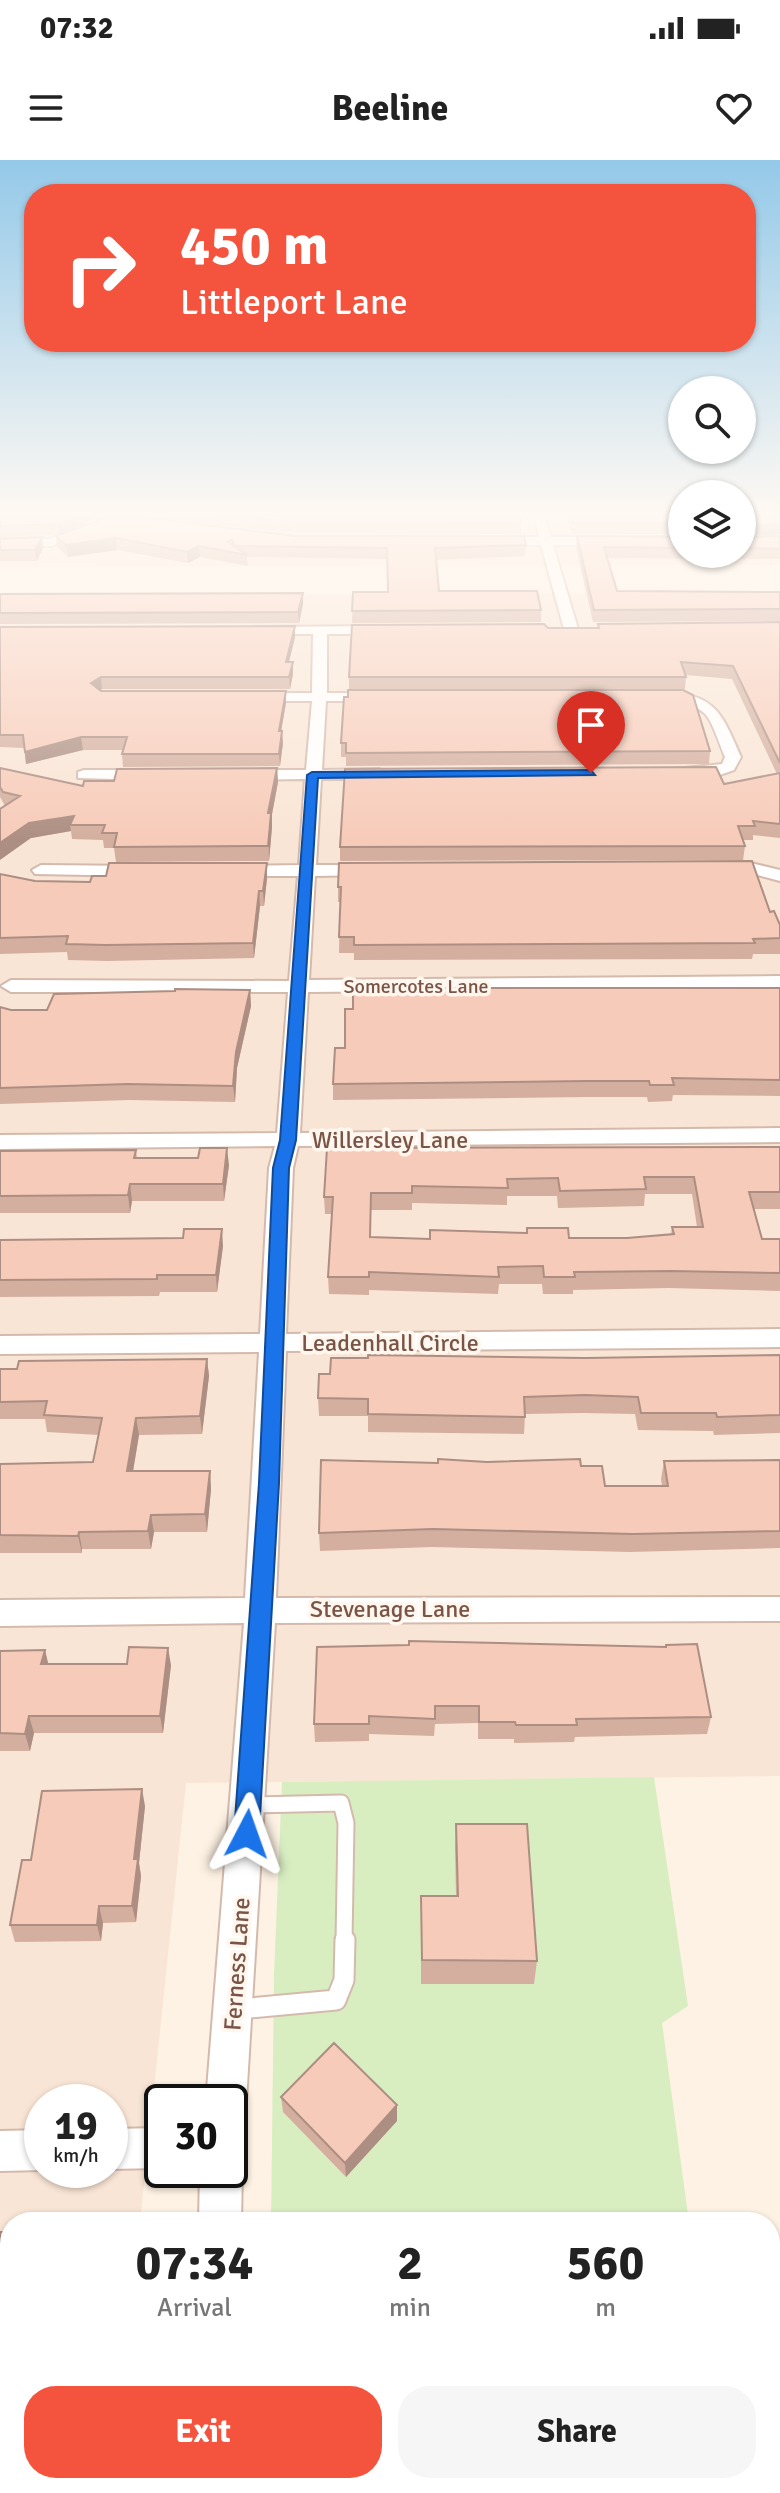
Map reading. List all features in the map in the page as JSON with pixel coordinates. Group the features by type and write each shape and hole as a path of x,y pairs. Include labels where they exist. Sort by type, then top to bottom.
{"street":[{"path":"570,624 571,629"},
{"path":"555,629 586,629"},
{"path":"250,630 398,630"},
{"name":"Ferness Lane","path":"227,2084 249,1805 275,1344 281,1168 288,1140 320,630"},
{"path":"652,696 699,699 712,707 733,757 728,767 714,772 668,773"},
{"path":"241,697 397,697"},
{"path":"221,775 390,774"},
{"path":"84,775 175,775"},
{"path":"704,868 751,868 780,876"},
{"path":"41,870 166,871"},
{"path":"213,871 386,870"},
{"name":"Somercotes Lane","path":"11,986 776,982"},
{"name":"Willersley Lane","path":"0,1142 780,1135"},
{"name":"Leadenhall Circle","path":"0,1345 780,1338"},
{"name":"Stevenage Lane","path":"0,1613 780,1609"},
{"path":"0,2151 24,2150"},
{"path":"220,2212 221,2188"}],"lane":[{"path":"233,2010 336,2000 344,1980 346,1823 341,1803 249,1805"}],"shaded area":[{"path":"0,624 780,624 780,1776 186,1783 154,2084 144,2084 141,2212 0,2212"}],"green space":[{"path":"654,1777 688,2006 662,2023 688,2212 271,2212 274,1974 282,1782"}],"building":[{"path":"544,624 548,628 599,628 598,624 780,624 780,763 733,666 681,662 686,677 349,677 352,625"},
{"path":"295,626 286,662 293,662 289,677 101,677 91,683 101,691 286,691 279,731 282,731 279,754 122,754 127,737 81,737 25,752 23,735 0,735 0,627"},
{"path":"348,690 683,690 693,695 710,751 346,753 346,743 341,743 344,697 348,697"},
{"path":"716,767 724,784 780,773 780,824 753,821 755,826 738,826 745,846 340,847 345,769"},
{"path":"0,768 83,786 84,781 114,781 117,769 277,768 268,813 271,813 268,846 114,847 117,833 102,833 105,825 70,825 74,816 29,823 0,843 0,809 20,796 3,792"},
{"path":"752,861 770,912 774,911 780,925 780,938 753,939 755,943 354,945 354,937 339,937 339,863"},
{"path":"109,863 267,863 263,891 259,891 253,943 105,945 66,944 68,936 0,938 0,874 35,881 90,882 92,876 106,876"},
{"path":"353,988 780,988 780,1080 672,1078 674,1085 650,1085 649,1081 333,1084 335,1048 345,1048 345,1009 353,1009"},
{"path":"175,989 250,990 236,1052 233,1086 128,1084 0,1088 0,1007 47,1010 54,994"},
{"path":"780,1147 780,1192 749,1192 762,1239 780,1239 780,1273 574,1272 575,1277 544,1277 543,1266 498,1267 499,1277 369,1272 369,1277 328,1277 333,1197 324,1197 327,1148","holes":["644,1177 694,1177 703,1227 672,1227 674,1234 569,1238 568,1228 527,1228 527,1233 430,1230 430,1239 370,1237 371,1193 412,1193 412,1186 508,1188 507,1179 558,1178 560,1191 646,1189"]},
{"path":"200,1148 227,1148 223,1184 130,1184 128,1195 0,1196 0,1151 136,1150 134,1158 198,1158"},
{"path":"184,1229 222,1229 216,1275 157,1275 157,1279 0,1280 0,1240 183,1238"},
{"path":"368,1355 585,1358 780,1355 780,1415 717,1417 716,1413 641,1413 638,1397 585,1395 524,1397 525,1417 368,1414 368,1399 318,1398 319,1374 330,1374 331,1358 368,1358"},
{"path":"207,1359 200,1416 136,1418 127,1471 210,1471 205,1514 151,1515 148,1531 79,1532 78,1536 0,1535 0,1464 93,1462 102,1418 44,1415 47,1401 0,1402 0,1369 17,1369 19,1361"},
{"path":"438,1459 487,1462 580,1459 581,1466 602,1466 605,1486 668,1486 664,1461 780,1460 780,1531 633,1534 433,1529 319,1533 321,1460 438,1463"},
{"path":"409,1641 666,1647 697,1644 711,1717 576,1719 577,1725 516,1725 515,1722 479,1722 479,1706 435,1706 435,1719 369,1716 369,1724 314,1724 317,1647 409,1645"},
{"path":"129,1647 168,1648 160,1716 29,1716 25,1734 0,1733 0,1651 45,1650 41,1664 127,1664"},
{"path":"142,1789 132,1906 99,1906 97,1925 10,1925 22,1860 31,1860 42,1791"},
{"path":"456,1824 527,1824 537,1961 422,1960 421,1896 458,1896"},
{"path":"334,2043 397,2105 345,2163 281,2097"}],"route":[{"path":"247,1834 269,1483 281,1168 288,1140 312,775 591,773"}]}
